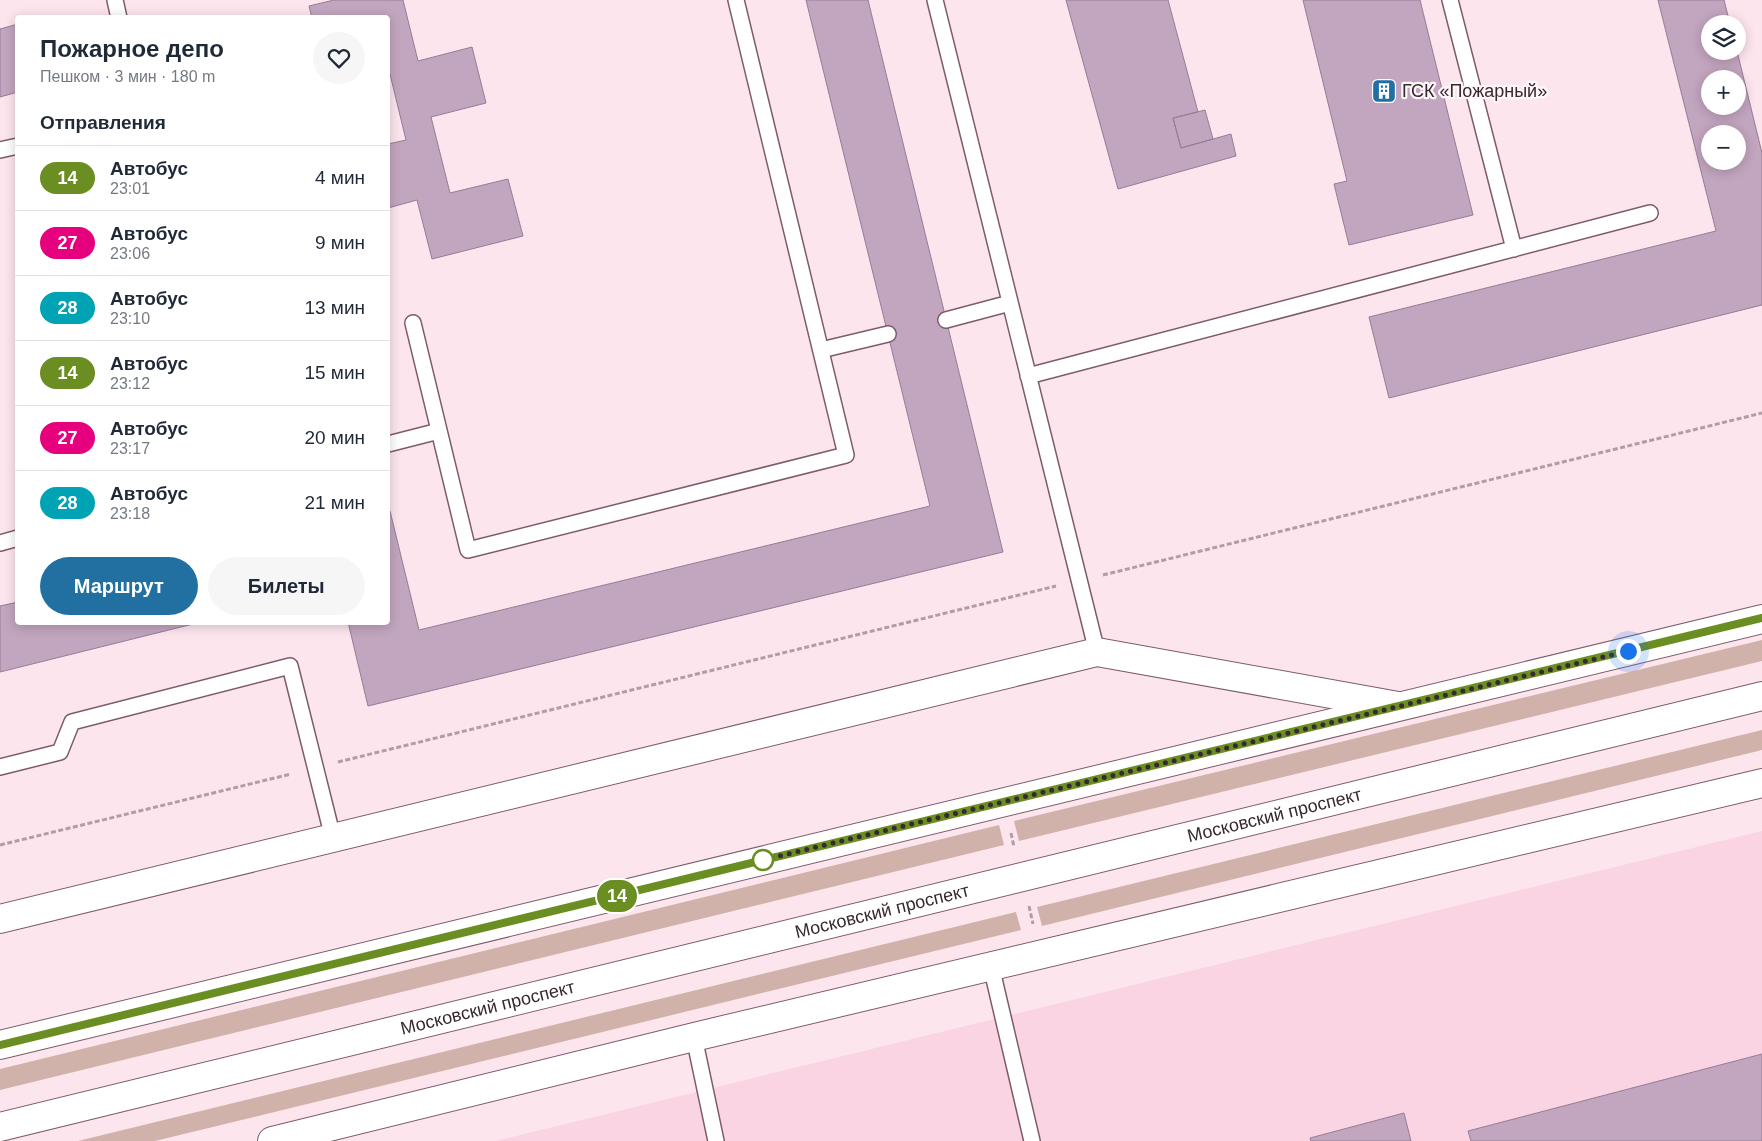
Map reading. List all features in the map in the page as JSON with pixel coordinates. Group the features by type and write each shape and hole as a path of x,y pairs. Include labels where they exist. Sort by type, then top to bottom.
{"main road":[{"path":"0,1045 1762,618"},
{"path":"0,919 1097,652 1398,706"},
{"name":"Московский проспект","path":"0,1127 1762,696"},
{"path":"272,1141 991,966 1762,783"}],"lane":[{"path":"115,0 118,15"},
{"path":"413,323 468,550 846,455 736,0"},
{"path":"935,0 1097,652"},
{"path":"1450,0 1514,249"},
{"path":"0,150 15,147"},
{"path":"1028,376 1650,213"},
{"path":"946,320 1010,303"},
{"path":"821,350 888,334"},
{"path":"390,444 438,432"},
{"path":"0,543 15,539"},
{"path":"0,767 60,752 72,722 290,666 333,838"},
{"path":"991,966 1032,1141"},
{"path":"694,1038 716,1141"}],"path":[{"path":"0,845 1762,413"}],"shaded area":[{"path":"1762,640 1762,661 1019,841 1014,821"},
{"path":"1762,730 1762,750 1042,926 1037,907"},
{"path":"999,825 1004,845 0,1090 0,1069"},
{"path":"1762,831 1762,1141 496,1141"},
{"path":"1016,912 1021,930 155,1141 78,1141"}],"building":[{"path":"334,0 403,0 418,61 472,47 486,103 431,117 450,193 508,179 523,236 432,259 417,200 390,207 390,144 406,140 390,74 390,15 311,15 309,6"},
{"path":"806,0 868,0 1003,552 368,706 349,625 390,625 390,511 419,630 930,506"},
{"path":"1066,0 1168,0 1198,112 1173,118 1181,148 1231,134 1236,156 1118,189"},
{"name":"ГСК «Пожарный»","path":"1303,0 1420,0 1473,215 1349,245 1334,184 1347,181"},
{"path":"1658,0 1724,0 1728,15 1701,15 1701,60 1739,60 1742,70 1701,70 1701,115 1746,115 1746,88 1762,153 1762,305 1389,398 1369,317 1716,231"},
{"path":"15,25 15,93 0,97 0,29"},
{"path":"1205,110 1213,139 1181,148 1173,118"},
{"path":"15,603 15,625 189,625 0,672 0,606"},
{"path":"1762,1054 1762,1141 1471,1141 1468,1131"},
{"path":"1404,1113 1411,1141 1311,1141 1310,1138"}],"bus line":[{"name":"14","path":"0,1045 1762,618"}],"place":[{"name":"ГСК «Пожарный»","path":"1384,91"}],"route":[{"path":"763,860 1628,651"}]}
